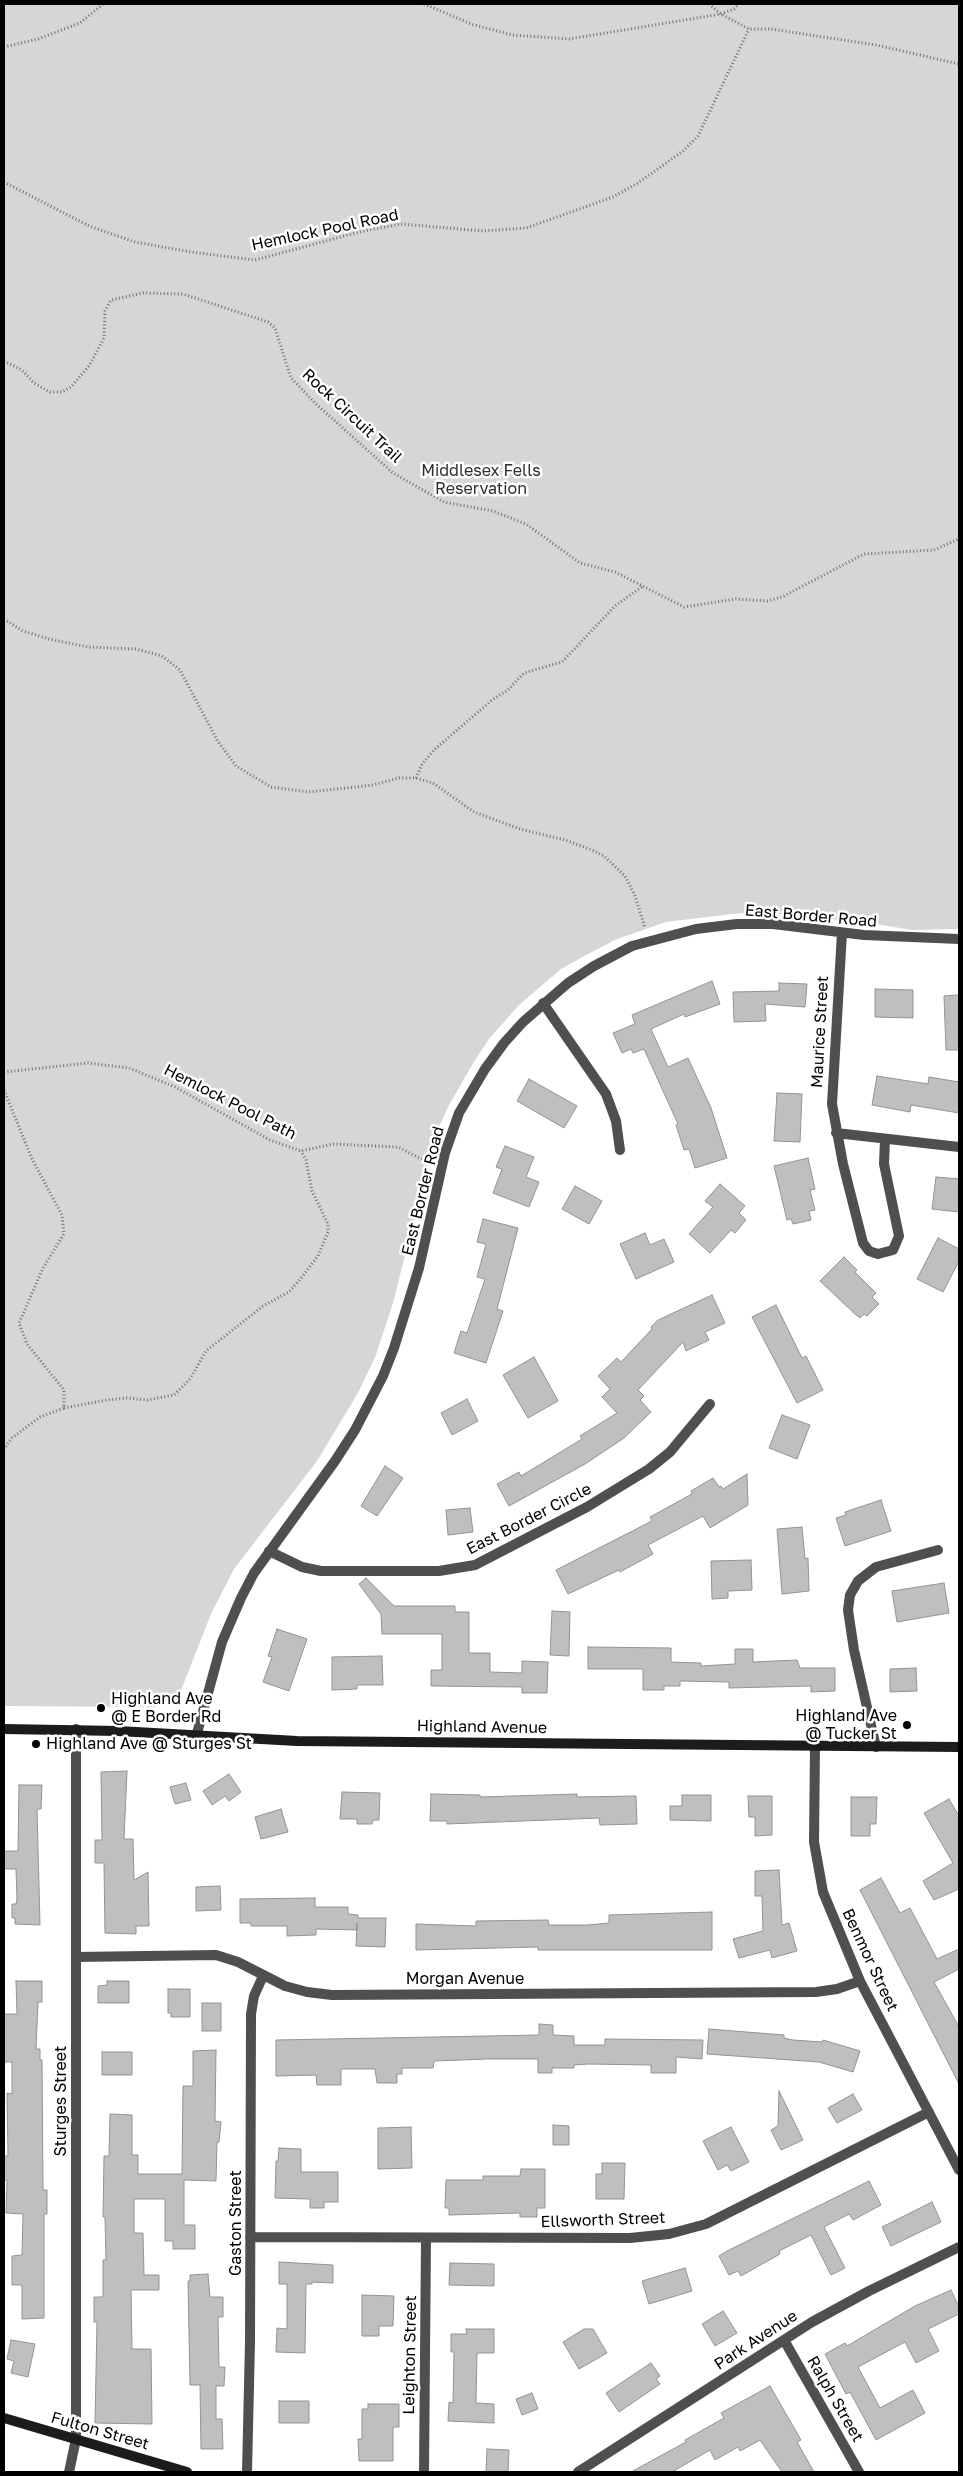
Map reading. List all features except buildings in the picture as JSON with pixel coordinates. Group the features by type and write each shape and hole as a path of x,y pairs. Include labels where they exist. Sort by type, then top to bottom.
{"main road":[{"name":"Highland Avenue","path":"4,1729 76,1729 297,1741 959,1747"},
{"name":"Fulton Street","path":"4,2418 187,2472"}],"street":[{"name":"East Border Road","path":"196,1737 222,1642 241,1598 269,1551 336,1461 366,1410 383,1376 394,1348 419,1268 441,1167 450,1136 470,1093 504,1043 543,1003 594,966 648,941 696,928 737,924 773,924 842,933 959,939"},
{"name":"Maurice Street","path":"842,933 831,1091 836,1133 863,1243 870,1252 878,1254 893,1250 899,1236 884,1164 885,1139"},
{"path":"543,1003 606,1094 616,1121 620,1150"},
{"path":"836,1133 959,1147"},
{"name":"East Border Circle","path":"269,1551 302,1567 321,1571 439,1571 476,1564 587,1507 649,1469 670,1452 710,1404"},
{"path":"876,1747 854,1650 848,1610 850,1594 858,1581 876,1567 938,1550"},
{"name":"Sturges Street","path":"69,2472 76,2439 76,1729"},
{"name":"Benmor Street","path":"815,1746 813,1818 819,1874 831,1915 860,1981 959,2170"},
{"name":"Morgan Avenue","path":"76,1957 216,1955 238,1962 263,1976 296,1990 332,1995 816,1992 837,1989 860,1981"},
{"name":"Gaston Street","path":"247,2472 251,2014 254,1996 263,1976"},
{"name":"Ellsworth Street","path":"250,2237 640,2237 688,2230 723,2216 929,2112"},
{"name":"Leighton Street","path":"424,2472 426,2238"},
{"name":"Park Avenue","path":"578,2472 784,2340 841,2306 959,2247"},
{"name":"Ralph Street","path":"784,2340 859,2472"}],"path":[{"path":"4,47 38,40 54,31 80,23 103,4"},
{"path":"424,4 471,24 512,35 569,39 722,14 734,9 738,4"},
{"path":"709,4 722,14 749,29 771,29 876,45 959,64"},
{"name":"Hemlock Pool Road","path":"4,182 89,226 135,242 191,252 255,260 359,232 402,224 482,231 526,228 613,197 683,151 698,136 749,29"},
{"name":"Rock Circuit Trail","path":"4,362 22,370 34,383 50,392 62,392 71,387 89,366 101,345 104,338 104,311 111,300 143,293 183,294 202,298 220,307 268,322 275,328 291,378 316,404 393,472 444,502 493,511 526,524 580,563 615,572 684,607 736,600 767,601 782,597 864,554 934,550 959,539"},
{"path":"416,778 422,764 434,750 492,700 508,690 524,673 562,662 615,606 643,586"},
{"path":"4,619 23,631 49,639 88,647 136,649 162,656 180,670 217,740 236,766 271,787 309,792 374,785 400,778 416,778 433,783 474,812 520,829 565,840 604,856 630,883 648,941"},
{"name":"Hemlock Pool Path","path":"4,1072 88,1063 130,1068 175,1087 270,1140 301,1151 333,1144 398,1147 421,1160 441,1167"},
{"path":"4,1090 32,1159 62,1215 64,1234 44,1268 19,1323 27,1344 64,1390 64,1408"},
{"path":"4,1449 12,1438 40,1417 64,1408 99,1401 127,1398 148,1400 174,1395 190,1379 206,1351 263,1306 289,1292 318,1256 328,1232 328,1224 312,1191 306,1160 301,1151"}],"green space":[{"name":"Middlesex Fells Reservation","path":"4,4 959,4 959,929 912,930 870,923 759,912 666,922 617,939 561,969 519,1005 489,1039 472,1065 448,1107 435,1136 393,1303 376,1355 358,1393 317,1461 234,1569 211,1614 180,1693 168,1703 155,1707 4,1706"}],"place":[{"name":"Highland Ave @ E Border Rd","path":"101,1708"},
{"name":"Highland Ave @ Tucker St","path":"907,1725"},
{"name":"Highland Ave @ Sturges St","path":"36,1744"}]}
